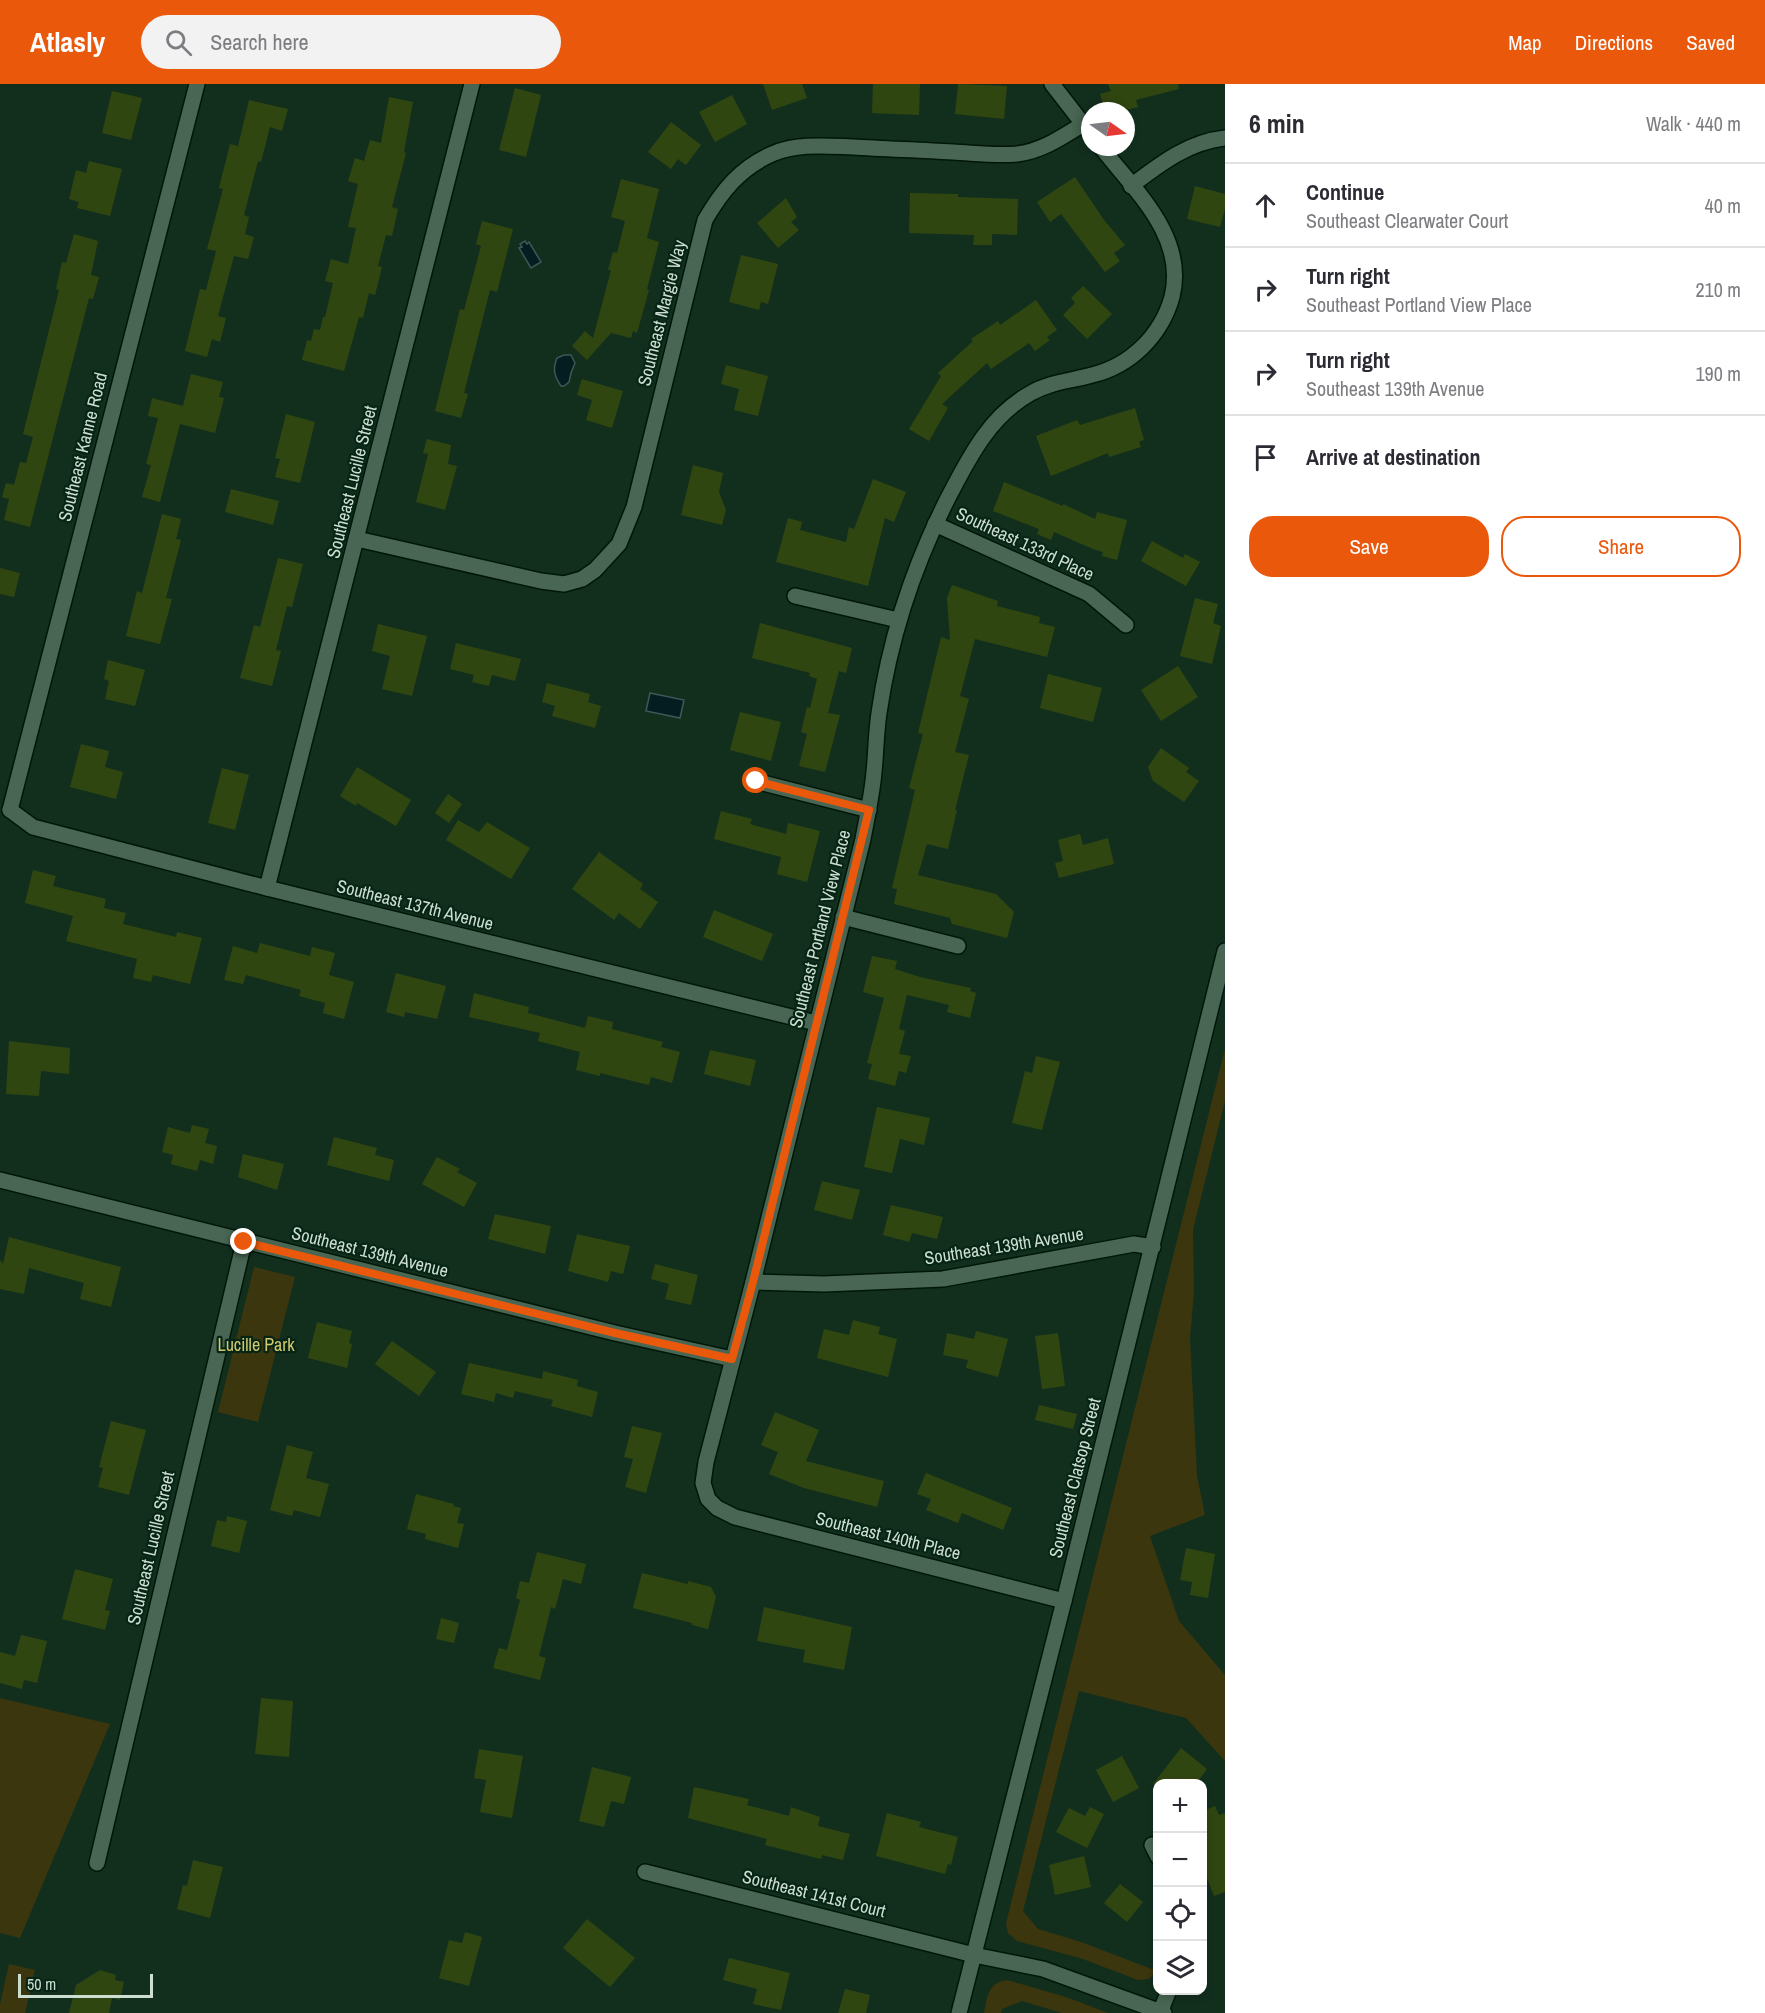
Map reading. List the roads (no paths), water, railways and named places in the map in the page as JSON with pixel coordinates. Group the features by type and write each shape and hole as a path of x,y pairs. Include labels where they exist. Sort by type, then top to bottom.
{"street":[{"name":"Southeast Kanne Road","path":"5,810 197,84"},
{"name":"Southeast Lucille Street","path":"267,888 472,84"},
{"path":"1052,84 1081,120"},
{"name":"Southeast Margie Way","path":"357,539 541,581 564,584 582,579 604,561 619,544 634,507 705,220 718,196 738,175 758,160 774,152 795,147 1017,153 1054,142 1081,131"},
{"path":"1131,186 1164,161 1186,149 1225,138"},
{"name":"Southeast Portland View Place","path":"708,1499 703,1483 706,1462 753,1282 869,810 878,716 885,675 898,620 914,571 965,465 985,434 1007,410 1031,392 1059,382 1114,368 1133,357 1152,337 1172,296 1174,272 1171,250 1164,231 1154,212 1108,156"},
{"name":"Southeast 133rd Place","path":"935,524 1089,594 1126,625"},
{"path":"795,596 898,620"},
{"path":"756,781 869,810"},
{"name":"Southeast 137th Avenue","path":"5,810 33,827 267,888 816,1023"},
{"path":"843,917 958,946"},
{"name":"Southeast Clatsop Street","path":"959,2013 1153,1247 1225,951"},
{"name":"Southeast 139th Avenue","path":"0,1180 615,1333 732,1359"},
{"name":"Southeast Lucille Street","path":"97,1863 244,1242"},
{"name":"Southeast 139th Avenue","path":"753,1282 824,1284 943,1279 1134,1244 1153,1247"},
{"name":"Southeast 140th Place","path":"708,1499 717,1508 735,1518 1064,1601"},
{"name":"Southeast 141st Court","path":"645,1872 974,1955 1043,1970 1162,2012"},
{"path":"1162,2012 1167,1995"}],"water":[{"path":"525,241 527,244 529,242 541,262 531,268 519,248 522,247 520,244"},
{"path":"571,355 575,363 569,382 561,386 554,370 557,358"},
{"path":"650,693 684,700 680,718 646,711"}],"park label":[{"name":"Lucille Park","path":"256,1345"}]}
